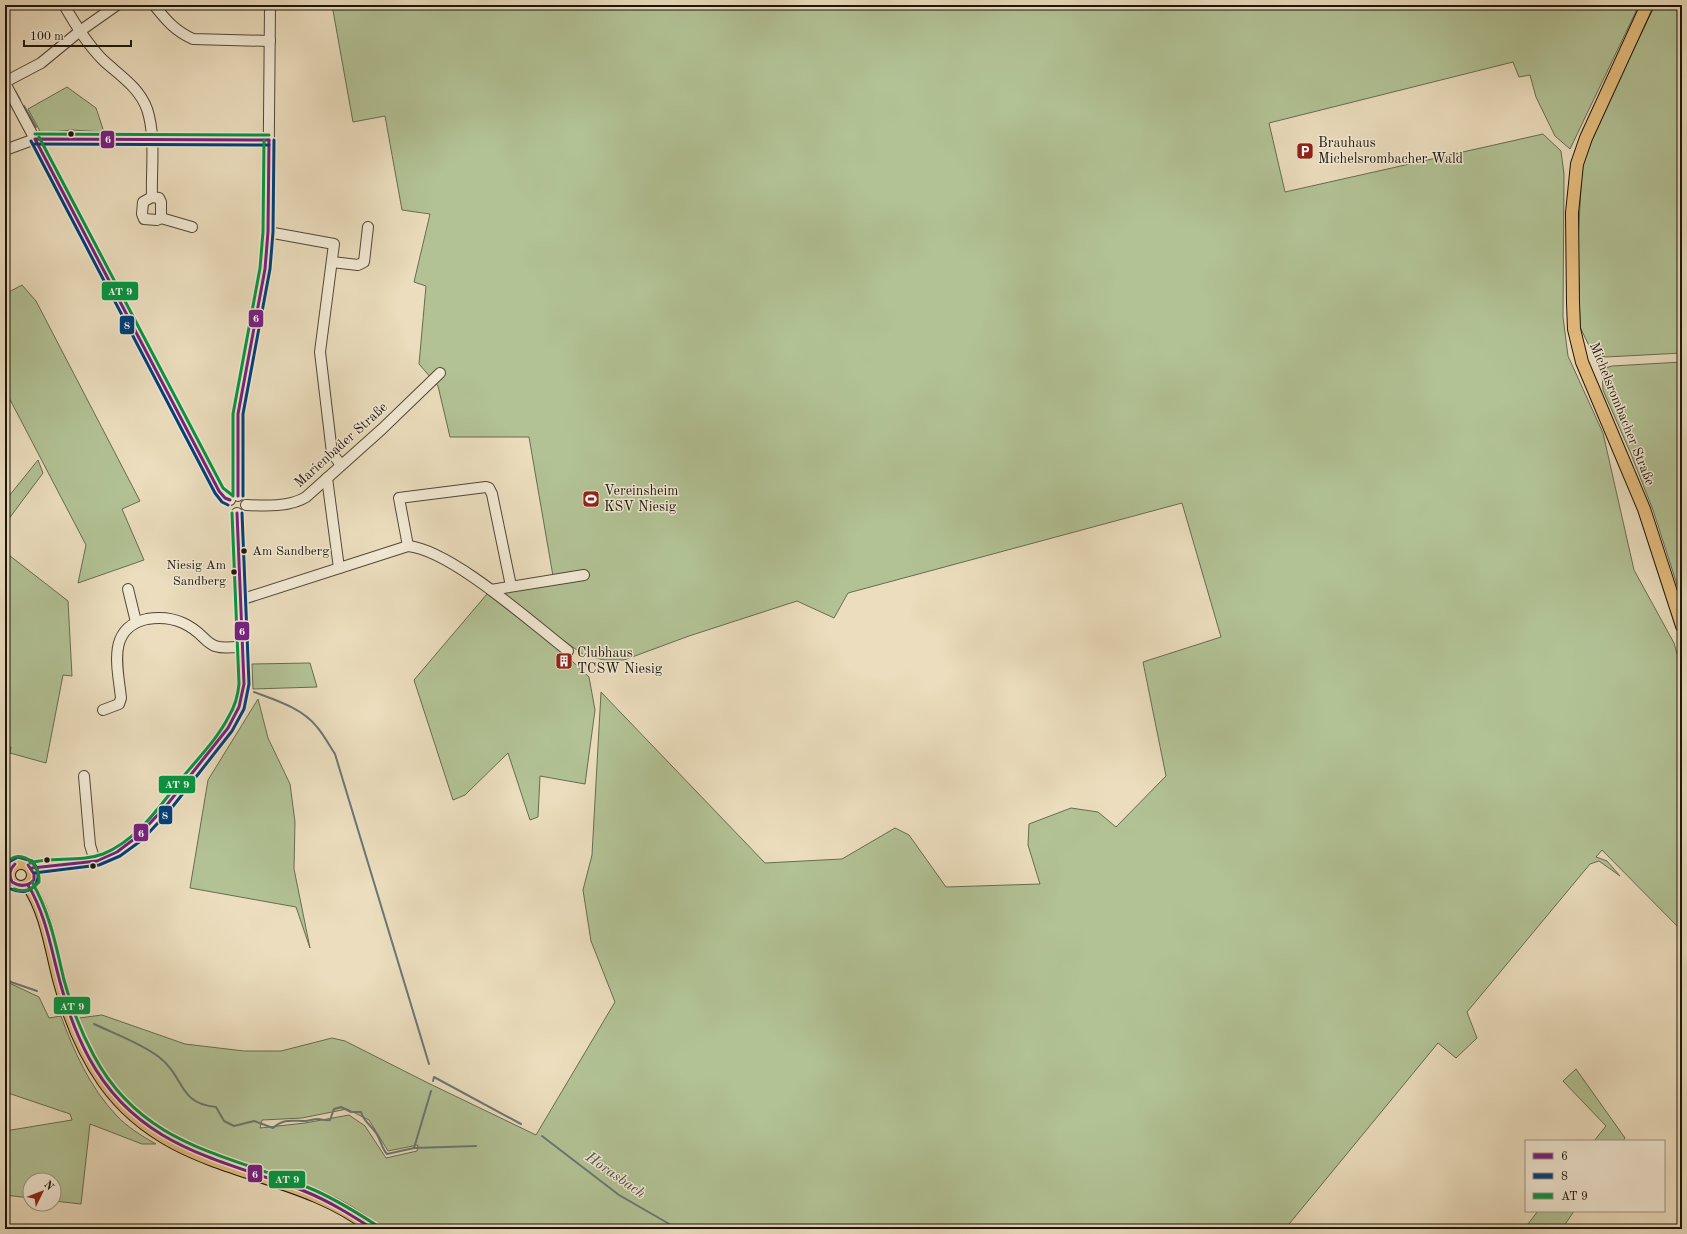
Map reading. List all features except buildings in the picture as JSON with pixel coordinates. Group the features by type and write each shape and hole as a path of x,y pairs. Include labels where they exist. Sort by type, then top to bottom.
{"main road":[{"name":"Michelsrombacher Straße","path":"1647,5 1586,138 1577,164 1572,213 1572,303 1574,329 1582,362 1644,509 1682,626"},
{"path":"22,862 32,868 34,876 28,885 20,887 13,884 8,874 8,863 22,862"},
{"path":"28,885 42,912 61,986 80,1040 104,1082 132,1114 155,1132 183,1148 220,1164 320,1197 352,1214 373,1229"}],"street":[{"path":"64,5 80,31 102,59 140,95 150,123 152,197"},
{"path":"117,5 80,31 42,63 5,82 219,491 225,498 234,498 244,499 246,505 243,511 238,513 230,510 228,505 234,498 238,414 265,269 268,232 270,5"},
{"path":"154,5 176,31 193,39 270,41"},
{"path":"5,150 35,139 269,140"},
{"path":"161,218 161,202 159,198 152,197 143,202 142,214 144,219 157,220 161,218 192,227"},
{"path":"332,262 358,265 364,262 368,227"},
{"path":"268,232 334,244 320,352 332,453 341,465"},
{"name":"Marienbader Straße","path":"246,505 264,506 298,501 306,497 440,373"},
{"path":"327,478 339,568"},
{"path":"408,546 399,498 486,487 489,488 492,494 511,586"},
{"path":"32,868 38,866 95,861 114,854 146,829 228,728 240,708 244,692 238,513"},
{"path":"240,600 408,546 419,547 438,555 490,590 568,651"},
{"path":"490,590 584,575"},
{"path":"128,589 136,622"},
{"path":"103,710 119,704 121,698 117,663 117,646 125,631 136,622 153,618 173,619 184,623 208,643 218,648 225,649 242,646"},
{"path":"84,776 90,845 95,861"}],"green space":[{"path":"332,5 1639,5 1570,149 1555,136 1536,97 1530,75 1519,77 1513,62 1269,123 1285,192 1543,134 1561,151 1564,174 1563,317 1568,356 1603,433 1634,570 1674,643 1682,671 1682,931 1602,850 1596,857 1607,861 1620,876 1599,861 1590,864 1467,1012 1477,1038 1456,1058 1438,1043 1285,1229 383,1229 356,1209 327,1193 297,1182 226,1161 190,1145 158,1124 143,1112 115,1085 95,1058 79,1018 102,1015 185,1044 244,1051 281,1051 332,1038 345,1041 536,1135 615,1002 591,941 583,890 592,855 601,692 765,863 842,859 895,828 909,835 946,887 1040,884 1028,845 1029,824 1071,808 1098,812 1116,827 1166,776 1143,662 1221,637 1182,503 848,593 834,618 797,601 689,636 624,660 604,660 584,655 503,598 496,586 553,576 529,437 450,437 438,386 419,364 426,286 414,282 430,214 402,210 385,116 353,122","holes":["347,1109 369,1120 388,1151 418,1145 417,1151 386,1158 365,1126 349,1115 305,1123 260,1128 262,1120 302,1118"]},
{"path":"1655,5 1682,5 1682,353 1606,357 1593,354 1580,327 1578,243 1582,168 1588,146"},
{"path":"67,87 96,108 104,132 72,130 41,133 28,109"},
{"path":"22,285 36,301 140,501 122,509 144,560 78,583 86,545 5,390 5,294"},
{"path":"1682,362 1682,600 1653,510 1631,454 1603,390 1602,369 1612,366"},
{"path":"38,460 43,473 5,524 5,501"},
{"path":"5,552 68,601 72,676 63,675 46,763 10,753 11,747 5,746"},
{"path":"487,594 525,623 535,626 589,677 595,710 585,784 540,776 538,817 530,820 508,753 465,795 453,800 414,680"},
{"path":"310,663 317,687 253,689 252,664"},
{"path":"258,699 268,738 290,784 295,822 294,869 310,948 296,907 190,888 208,780"},
{"path":"5,981 39,997 49,1018 61,1016 77,1056 98,1093 116,1115 125,1123 156,1144 142,1144 90,1124 81,1204 62,1202 62,1172 22,1172 22,1197 5,1195 5,1131 72,1120 70,1114 5,1092"},
{"path":"1576,1069 1625,1138 1624,1140 1595,1140 1606,1126 1563,1081"},
{"path":"1537,1212 1573,1212 1562,1229 1524,1229"}],"waterway":[{"path":"15,91 20,100"},
{"path":"24,106 36,127"},
{"path":"254,692 288,705 311,720 320,730 335,754 429,1064"},
{"name":"Horasbach","path":"5,980 37,991"},
{"name":"Horasbach","path":"94,1024 136,1043 159,1057 174,1073 188,1095 195,1101 204,1105 216,1107 224,1121 234,1126 254,1121 273,1128 285,1121 307,1121 318,1119 330,1120 334,1109 341,1107 351,1112 361,1112 378,1136 383,1149 387,1154 414,1148 431,1091"},
{"name":"Horasbach","path":"433,1081 434,1077 521,1124"},
{"name":"Horasbach","path":"542,1136 619,1195 678,1229"},
{"path":"414,1148 476,1146"}],"transit line":[{"path":"35,134 269,135"},
{"path":"39,137 223,488 232,495"},
{"name":"6","path":"230,500 225,498 219,491 35,139 269,140"},
{"path":"233,496 233,414 260,268 263,232 264,140"},
{"name":"6","path":"238,496 238,414 265,269 268,232 269,140"},
{"name":"8","path":"243,496 243,414 270,269 273,232 274,140"},
{"name":"8","path":"31,141 215,493 222,502 228,505"},
{"name":"8","path":"35,144 269,145"},
{"path":"30,863 48,860 94,857 103,854 128,839 140,829 160,807 210,745 225,723 235,704 239,684 232,513"},
{"name":"6","path":"32,868 97,861 117,852 138,836 166,806 228,728 239,707 244,684 237,513"},
{"name":"8","path":"34,873 99,865 120,856 142,840 170,810 232,731 244,709 249,684 242,513"},
{"path":"5,868 9,861 14,857 26,858 36,867 39,882 31,889 24,891 14,889"},
{"name":"8","path":"5,870 7,863 18,857 32,861 36,867 38,874 37,880 31,889 25,891 11,889"},
{"name":"6","path":"15,864 11,870 10,877 12,882 18,885 26,885 34,880 34,874 28,865"},
{"path":"32,882 48,918 67,990 85,1038 94,1056 113,1086 136,1109 160,1128 187,1142 215,1154 307,1187 342,1204 376,1225"},
{"name":"6","path":"28,885 44,920 60,982 72,1021 80,1040 89,1058 109,1088 131,1112 156,1131 183,1146 211,1158 304,1191 340,1208 373,1229"}],"place":[{"name":"Brauhaus Michelsrombacher Wald","path":"1305,151"},
{"name":"Vereinsheim KSV Niesig","path":"591,499"},
{"name":"Am Sandberg","path":"244,551"},
{"name":"Niesig Am Sandberg","path":"234,572"},
{"name":"Clubhaus TCSW Niesig","path":"564,661"}]}
